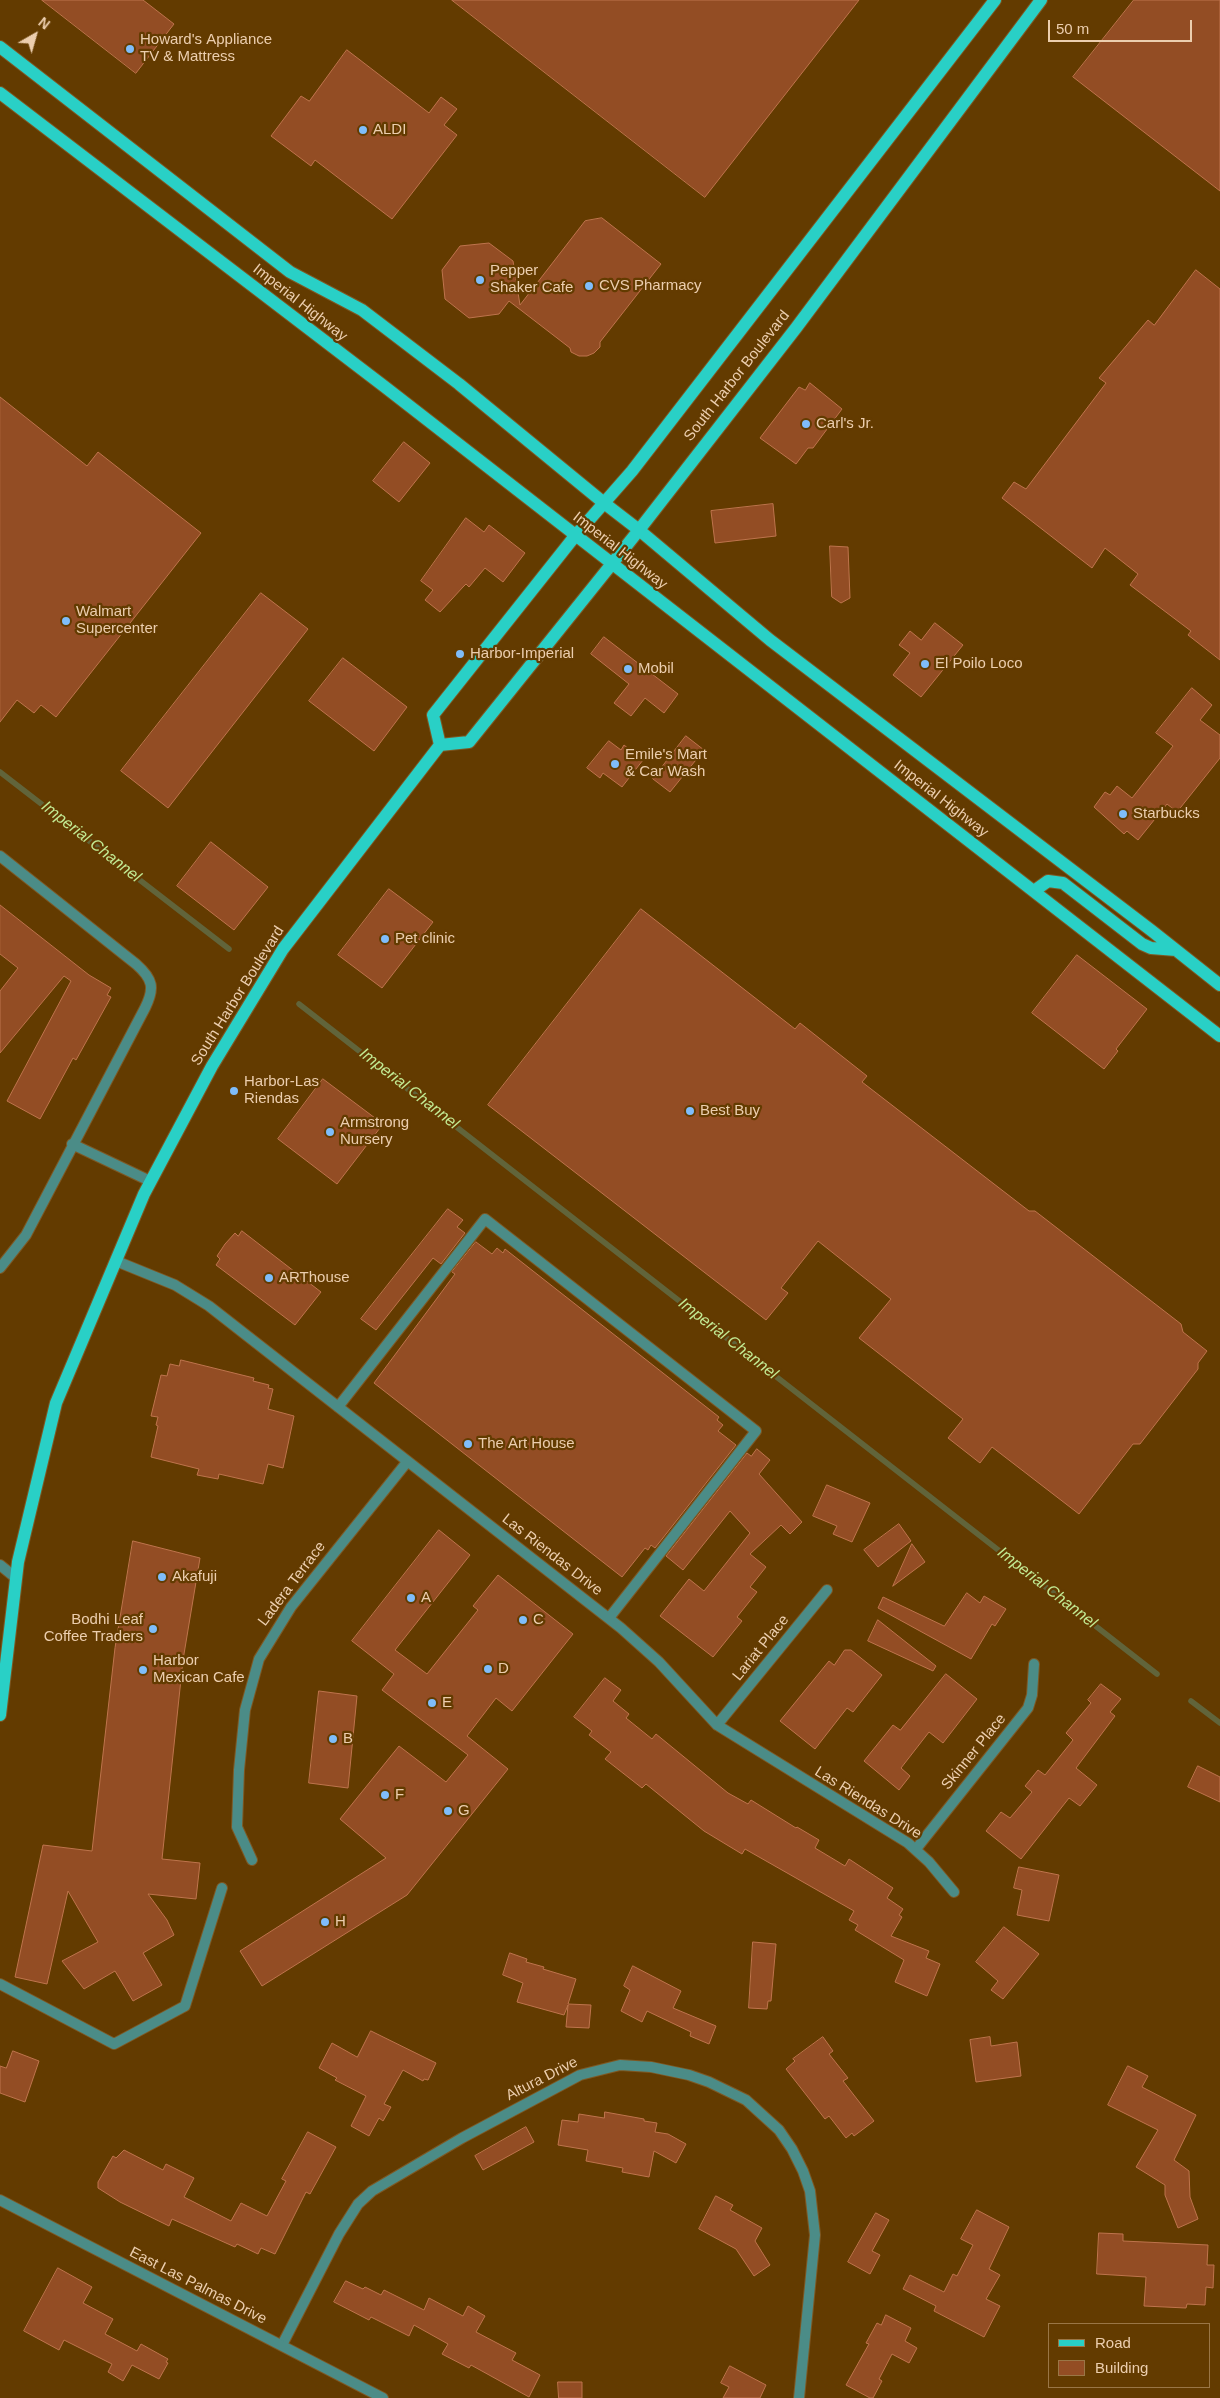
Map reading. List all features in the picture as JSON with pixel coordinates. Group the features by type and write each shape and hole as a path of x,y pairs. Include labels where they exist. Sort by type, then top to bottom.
{"main road":[{"name":"South Harbor Boulevard","path":"440,745 433,715 574,536 604,504 644,456 995,0"},
{"name":"South Harbor Boulevard","path":"16,1578 18,1562 56,1403 75,1355 150,1181 212,1066 283,949 440,745 469,742 639,530 796,328 1041,0"},
{"name":"Imperial Highway","path":"0,47 290,272 362,310 459,384 604,504 639,530 729,608 1220,985"},
{"name":"Imperial Highway","path":"0,93 385,387 610,564 1220,1036"},
{"path":"1034,891 1048,881 1063,883 1142,944 1150,948 1176,950"},
{"path":"0,1715 16,1578"}],"street":[{"path":"0,856 136,964 148,975 152,989 145,1008 72,1144 26,1235 0,1268"},
{"path":"72,1144 150,1181"},
{"path":"338,1408 486,1219 756,1431 609,1618"},
{"name":"Las Riendas Drive","path":"116,1261 175,1285 209,1306 406,1462 609,1618 659,1662 718,1725 916,1849 954,1892"},
{"name":"Ladera Terrace","path":"252,1860 238,1827 239,1770 245,1710 259,1659 272,1635 291,1607 406,1462"},
{"path":"0,1565 16,1578"},
{"name":"Lariat Place","path":"718,1725 827,1590"},
{"name":"Skinner Place","path":"916,1849 1028,1708 1032,1695 1034,1664"},
{"path":"0,1984 114,2044 184,2006 222,1888"},
{"name":"Altura Drive","path":"282,2345 339,2234 358,2204 372,2191 462,2138 580,2075 620,2066 651,2067 689,2075 709,2082 746,2100 779,2130 792,2149 803,2171 810,2191 815,2235 799,2398"},
{"name":"East Las Palmas Drive","path":"0,2200 384,2398"}],"building":[{"name":"Howard's Appliance TV & Mattress","path":"42,0 143,0 174,24 136,73"},
{"path":"452,0 859,0 705,197"},
{"path":"1134,0 1220,0 1220,191 1073,77"},
{"name":"ALDI","path":"347,50 429,113 441,97 457,109 444,125 457,135 392,219 315,160 311,166 271,136 301,96 309,101"},
{"name":"CVS Pharmacy","path":"602,218 661,264 600,342 600,347 594,353 587,356 579,356 571,352 570,348 509,301 499,314 469,318 445,299 442,270 460,246 489,243 513,261 520,305 585,221"},
{"path":"1196,270 1220,289 1220,660 1188,635 1191,631 1130,585 1138,574 1105,548 1092,568 1002,498 1014,482 1026,489 1106,383 1099,378 1148,320 1154,325"},
{"path":"810,383 842,409 813,448 808,448 796,464 760,438 799,387 805,390"},
{"name":"Walmart Supercenter","path":"0,397 87,466 98,452 201,533 56,717 41,705 34,713 17,700 0,722"},
{"path":"404,442 430,463 399,502 373,481"},
{"path":"773,504 776,536 715,543 711,511"},
{"path":"466,518 484,532 489,525 525,553 503,582 485,568 469,587 466,584 440,612 425,600 433,590 421,581"},
{"path":"830,546 848,547 850,598 841,603 832,597"},
{"path":"261,593 308,629 168,808 121,771"},
{"name":"El Poilo Loco","path":"935,623 963,645 921,697 893,675 910,653 899,645 910,631 921,640"},
{"name":"Mobil","path":"604,637 678,694 664,713 645,698 631,716 614,703 629,684 591,654"},
{"path":"343,658 407,707 374,751 309,701"},
{"path":"1192,688 1212,705 1200,720 1220,735 1220,758 1177,812 1167,804 1138,840 1127,831 1124,834 1094,807 1105,792 1110,795 1117,786 1132,798 1173,746 1156,733"},
{"path":"686,736 704,750 670,792 653,779"},
{"name":"Emile's Mart & Car Wash","path":"609,741 621,750 624,745 643,760 622,787 603,773 600,778 587,768"},
{"path":"211,842 268,887 234,930 177,886"},
{"name":"Pet clinic","path":"389,889 433,922 382,988 338,955"},
{"path":"0,905 89,975 111,988 107,995 111,997 76,1060 73,1058 40,1119 7,1101 71,981 64,976 0,1053 0,991 18,968 0,954"},
{"path":"641,909 795,1029 800,1023 867,1076 862,1082 1029,1211 1035,1211 1181,1324 1183,1332 1207,1351 1198,1363 1198,1369 1140,1444 1133,1444 1079,1514 992,1447 980,1463 948,1438 963,1419 859,1338 891,1299 818,1241 781,1288 788,1293 766,1320 488,1105"},
{"path":"1077,955 1147,1009 1116,1049 1118,1051 1104,1069 1032,1013"},
{"name":"Armstrong Nursery","path":"323,1079 383,1124 337,1184 278,1139"},
{"path":"448,1209 463,1220 457,1227 465,1233 441,1264 433,1258 376,1330 361,1319"},
{"name":"ARThouse","path":"242,1231 321,1292 295,1325 216,1265 220,1259 217,1256 225,1244 235,1233 238,1236"},
{"path":"476,1242 492,1254 497,1248 503,1253 505,1249 719,1417 717,1420 723,1425 718,1431 736,1445 655,1548 651,1545 648,1550 645,1548 622,1577 374,1383 455,1274 452,1272"},
{"path":"181,1360 254,1378 253,1381 269,1385 268,1388 273,1389 268,1409 294,1416 283,1468 268,1464 263,1484 219,1474 218,1479 197,1475 199,1469 151,1457 158,1426 156,1425 158,1417 151,1416 161,1375 167,1376 170,1364 179,1366"},
{"path":"757,1449 770,1460 759,1474 802,1522 790,1534 781,1525 750,1554 766,1567 750,1587 757,1592 737,1617 742,1621 713,1657 660,1616 689,1579 704,1591 750,1533 730,1511 683,1570 666,1556 747,1453 751,1456"},
{"path":"827,1485 870,1503 852,1542 833,1534 837,1526 813,1516"},
{"path":"899,1524 911,1541 878,1567 864,1550"},
{"path":"439,1530 470,1555 395,1650 427,1674 478,1610 473,1606 498,1575 573,1634 512,1711 496,1698 467,1736 508,1769 407,1895 262,1986 240,1951 386,1858 340,1819 399,1746 446,1782 468,1755 382,1690 394,1674 352,1641"},
{"path":"133,1541 200,1558 183,1660 162,1859 200,1863 196,1899 148,1894 167,1920 174,1935 143,1953 162,1985 133,2001 115,1971 84,1989 62,1961 98,1942 68,1891 47,1984 15,1977 43,1845 92,1851 115,1648"},
{"path":"912,1544 925,1562 893,1586"},
{"path":"967,1593 980,1603 984,1596 1006,1609 995,1626 992,1624 971,1659 878,1608 883,1597 944,1626"},
{"path":"878,1620 936,1666 933,1671 868,1641"},
{"path":"845,1650 851,1650 882,1675 853,1712 847,1708 815,1749 780,1721 829,1661 834,1665"},
{"path":"946,1674 977,1699 943,1743 929,1732 901,1768 910,1776 899,1790 864,1761 893,1725 900,1730"},
{"path":"605,1678 621,1690 613,1701 629,1714 626,1718 652,1739 656,1734 728,1793 748,1804 751,1800 819,1840 815,1848 845,1866 849,1859 893,1888 887,1898 903,1909 899,1915 902,1917 891,1936 929,1951 926,1958 940,1964 927,1996 895,1982 904,1960 855,1930 858,1925 849,1920 854,1911 745,1849 742,1854 704,1831 646,1784 642,1788 605,1759 611,1752 589,1735 592,1731 574,1717"},
{"path":"1101,1684 1121,1699 1110,1712 1115,1716 1076,1768 1097,1785 1080,1806 1069,1798 1021,1859 986,1831 1001,1812 1010,1818 1032,1792 1025,1786 1038,1770 1045,1775 1073,1740 1066,1733 1091,1703 1088,1700"},
{"name":"B","path":"319,1691 357,1696 348,1788 309,1783"},
{"path":"1198,1766 1220,1777 1220,1802 1188,1787"},
{"path":"1019,1867 1059,1875 1049,1921 1017,1915 1022,1890 1014,1888"},
{"path":"1004,1927 1039,1954 1003,1999 991,1990 998,1981 976,1962"},
{"path":"753,1942 776,1944 771,2001 768,2001 767,2009 749,2008"},
{"path":"510,1953 527,1959 526,1962 544,1967 543,1969 576,1979 568,2004 591,2005 589,2028 566,2027 568,2005 564,2015 517,2002 523,1983 503,1975"},
{"path":"633,1966 681,1991 673,2008 716,2026 709,2044 690,2036 691,2032 647,2011 642,2022 621,2011 630,1990 624,1986"},
{"path":"371,2031 436,2063 428,2080 424,2079 423,2081 403,2070 384,2104 391,2107 383,2121 379,2118 369,2136 351,2126 366,2096 335,2080 337,2078 319,2068 332,2043 357,2057"},
{"path":"823,2037 833,2051 829,2054 848,2078 843,2081 874,2121 854,2136 852,2133 846,2138 829,2116 825,2119 786,2069 795,2061 793,2059"},
{"path":"990,2037 991,2046 1017,2042 1021,2076 976,2082 970,2040"},
{"path":"13,2051 39,2061 25,2102 0,2093 0,2066 6,2068"},
{"path":"1128,2066 1148,2076 1142,2087 1196,2115 1174,2160 1189,2171 1190,2197 1198,2219 1178,2228 1165,2195 1165,2185 1136,2167 1158,2130 1108,2105"},
{"path":"605,2112 657,2123 655,2132 668,2134 686,2144 676,2163 654,2151 649,2177 622,2172 623,2168 586,2161 588,2150 558,2145 562,2120 578,2122 579,2114 604,2118"},
{"path":"526,2127 534,2142 483,2170 475,2156"},
{"path":"308,2132 336,2147 310,2194 306,2192 275,2254 261,2248 258,2254 237,2244 235,2247 172,2219 169,2226 120,2202 98,2188 98,2182 113,2156 116,2158 124,2150 163,2170 166,2164 194,2178 184,2197 231,2221 241,2203 267,2216 286,2181 282,2179"},
{"path":"716,2196 733,2205 730,2210 762,2228 755,2241 770,2265 754,2276 736,2249 699,2229"},
{"path":"977,2210 1009,2227 989,2269 1000,2275 986,2299 1000,2306 984,2337 934,2311 936,2306 903,2289 910,2275 944,2292 953,2274 957,2276 973,2245 961,2239"},
{"path":"876,2213 889,2220 872,2251 880,2255 870,2274 848,2262"},
{"path":"1099,2233 1123,2234 1123,2241 1208,2245 1207,2265 1214,2265 1213,2288 1206,2287 1205,2305 1187,2304 1186,2308 1144,2306 1146,2277 1097,2274"},
{"path":"58,2268 92,2287 83,2303 113,2319 105,2334 137,2351 141,2344 168,2359 166,2362 168,2363 159,2379 132,2365 123,2381 108,2372 112,2364 64,2340 59,2350 24,2331"},
{"path":"346,2281 381,2295 384,2290 424,2310 429,2298 463,2316 468,2306 485,2316 476,2332 516,2353 512,2360 540,2375 529,2397 471,2365 469,2368 442,2354 448,2344 414,2325 409,2336 371,2317 369,2320 334,2302"},
{"path":"886,2315 911,2328 905,2341 917,2348 909,2363 892,2354 879,2379 882,2381 873,2398 870,2398 846,2385 869,2344 866,2343 877,2323 881,2325"},
{"path":"730,2366 766,2385 760,2398 723,2398 729,2387 721,2383"},
{"path":"558,2382 582,2382 582,2398 559,2398"}],"waterway":[{"name":"Imperial Channel","path":"0,772 229,949"},
{"name":"Imperial Channel","path":"299,1004 1157,1674"},
{"name":"Imperial Channel","path":"1191,1701 1220,1723"}],"place":[{"name":"Howard's Appliance TV & Mattress","path":"130,49"},
{"name":"ALDI","path":"363,130"},
{"name":"Pepper Shaker Cafe","path":"480,280"},
{"name":"CVS Pharmacy","path":"589,286"},
{"name":"Carl's Jr.","path":"806,424"},
{"name":"Walmart Supercenter","path":"66,621"},
{"name":"Harbor-Imperial","path":"460,654"},
{"name":"El Poilo Loco","path":"925,664"},
{"name":"Mobil","path":"628,669"},
{"name":"Emile's Mart & Car Wash","path":"615,764"},
{"name":"Starbucks","path":"1123,814"},
{"name":"Pet clinic","path":"385,939"},
{"name":"Harbor-Las Riendas","path":"234,1091"},
{"name":"Best Buy","path":"690,1111"},
{"name":"Armstrong Nursery","path":"330,1132"},
{"name":"ARThouse","path":"269,1278"},
{"name":"The Art House","path":"468,1444"},
{"name":"Akafuji","path":"162,1577"},
{"name":"A","path":"411,1598"},
{"name":"C","path":"523,1620"},
{"name":"Bodhi Leaf Coffee Traders","path":"153,1629"},
{"name":"D","path":"488,1669"},
{"name":"Harbor Mexican Cafe","path":"143,1670"},
{"name":"E","path":"432,1703"},
{"name":"B","path":"333,1739"},
{"name":"F","path":"385,1795"},
{"name":"G","path":"448,1811"},
{"name":"H","path":"325,1922"}]}
